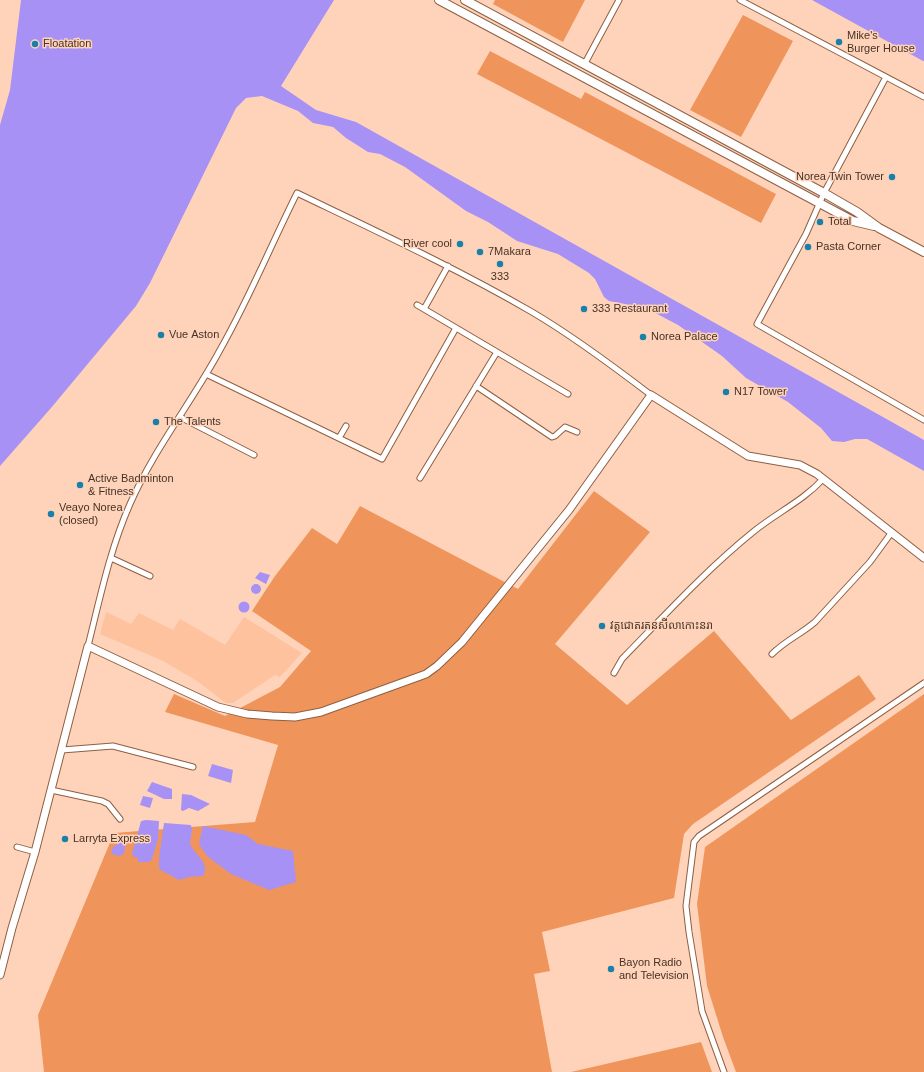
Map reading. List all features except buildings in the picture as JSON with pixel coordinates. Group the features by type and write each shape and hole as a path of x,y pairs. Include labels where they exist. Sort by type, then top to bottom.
{"main road":[{"path":"439,0 820,202 853,221 878,228"},
{"path":"465,0 858,212 878,228 924,252"}],"street":[{"path":"584,65 619,0"},
{"path":"740,0 924,97"},
{"path":"886,77 824,194 806,234 757,324 924,420"},
{"path":"0,975 12,928 35,852 111,558 124,519 155,455 180,418 221,349 297,192 448,266 556,327 651,395 748,456 800,465 823,479 924,558"},
{"path":"424,309 448,266"},
{"path":"417,305 568,394"},
{"path":"206,374 382,459 456,328"},
{"path":"420,478 497,352"},
{"path":"476,386 552,437 565,427 577,432"},
{"path":"88,646 218,707 246,714 295,717 321,712 426,674 438,666 462,642 564,516 651,395"},
{"path":"180,418 254,455"},
{"path":"339,438 346,426"},
{"path":"614,673 622,659 711,570 754,531 800,500 823,479"},
{"path":"772,654 781,645 806,630 815,622 870,562 892,532"},
{"path":"111,558 150,576"},
{"path":"724,1072 702,1011 689,932 686,906 694,842 699,836 924,683"},
{"path":"62,750 94,746 113,746 193,767"},
{"path":"51,790 102,801 108,804 120,819"},
{"path":"17,847 35,852"}],"shaded area":[{"path":"21,0 334,0 281,86 316,110 356,122 924,440 924,471 867,439 855,439 844,442 832,441 821,428 788,402 746,378 722,356 678,325 646,308 609,301 604,297 595,279 589,273 558,254 517,241 488,222 466,211 405,167 380,154 368,152 346,138 333,127 313,123 298,111 262,96 246,98 236,108 150,283 136,306 51,408 0,466 0,125 10,90"},
{"path":"495,0 585,0 563,42 493,4"},
{"path":"812,0 924,0 924,61 923,61"},
{"path":"743,15 793,41 741,137 690,110"},
{"path":"490,51 581,99 585,92 776,194 761,223 477,74"},
{"path":"594,491 650,532 555,644 627,705 714,631 791,720 859,675 876,699 693,824 684,834 674,898 542,932 550,971 534,974 552,1072 44,1072 38,1015 114,833 255,822 278,745 165,712 174,694 225,716 280,687 311,651 252,611 275,576 312,528 337,544 360,506 518,589"},
{"path":"260,572 270,575 266,584 255,578"},
{"path":"254,584 258,584 260,585 260,593 254,594 251,591 251,587"},
{"path":"242,602 246,602 248,603 248,611 242,612 239,609 239,605"},
{"path":"106,612 131,624 139,613 173,630 180,619 225,645 244,617 302,653 280,677 275,675 233,703 226,703 197,681 163,661 100,634"},
{"path":"924,694 924,1072 736,1072 707,986 697,904 705,847"},
{"path":"212,764 233,770 231,783 208,776"},
{"path":"152,782 172,789 172,799 164,799 147,791"},
{"path":"182,794 191,795 210,804 198,811 189,808 183,811 181,810"},
{"path":"143,796 153,798 150,808 140,805"},
{"path":"141,821 159,821 158,839 152,859 149,862 138,862 138,858 134,857 132,854"},
{"path":"164,823 191,825 192,830 190,844 204,864 205,872 203,876 189,877 179,880 159,869"},
{"path":"203,826 246,835 258,844 293,851 296,882 269,890 231,874 207,856 199,844"},
{"path":"120,836 127,836 124,853 120,856 111,854 113,847 118,844 118,838"},
{"path":"701,1042 712,1072 571,1072"}],"place":[{"name":"Mike's Burger House","path":"839,42"},
{"name":"Floatation","path":"35,44"},
{"name":"Norea Twin Tower","path":"892,177"},
{"name":"Total","path":"820,222"},
{"name":"River cool","path":"460,244"},
{"name":"Pasta Corner","path":"808,247"},
{"name":"7Makara","path":"480,252"},
{"name":"333","path":"500,264"},
{"name":"333 Restaurant","path":"584,309"},
{"name":"Vue Aston","path":"161,335"},
{"name":"Norea Palace","path":"643,337"},
{"name":"N17 Tower","path":"726,392"},
{"name":"The Talents","path":"156,422"},
{"name":"Active Badminton & Fitness","path":"80,485"},
{"name":"Veayo Norea (closed)","path":"51,514"},
{"name":"វត្តជោតរតនសីលាកោះនរា","path":"602,626"},
{"name":"Larryta Express","path":"65,839"},
{"name":"Bayon Radio and Television","path":"611,969"}]}
